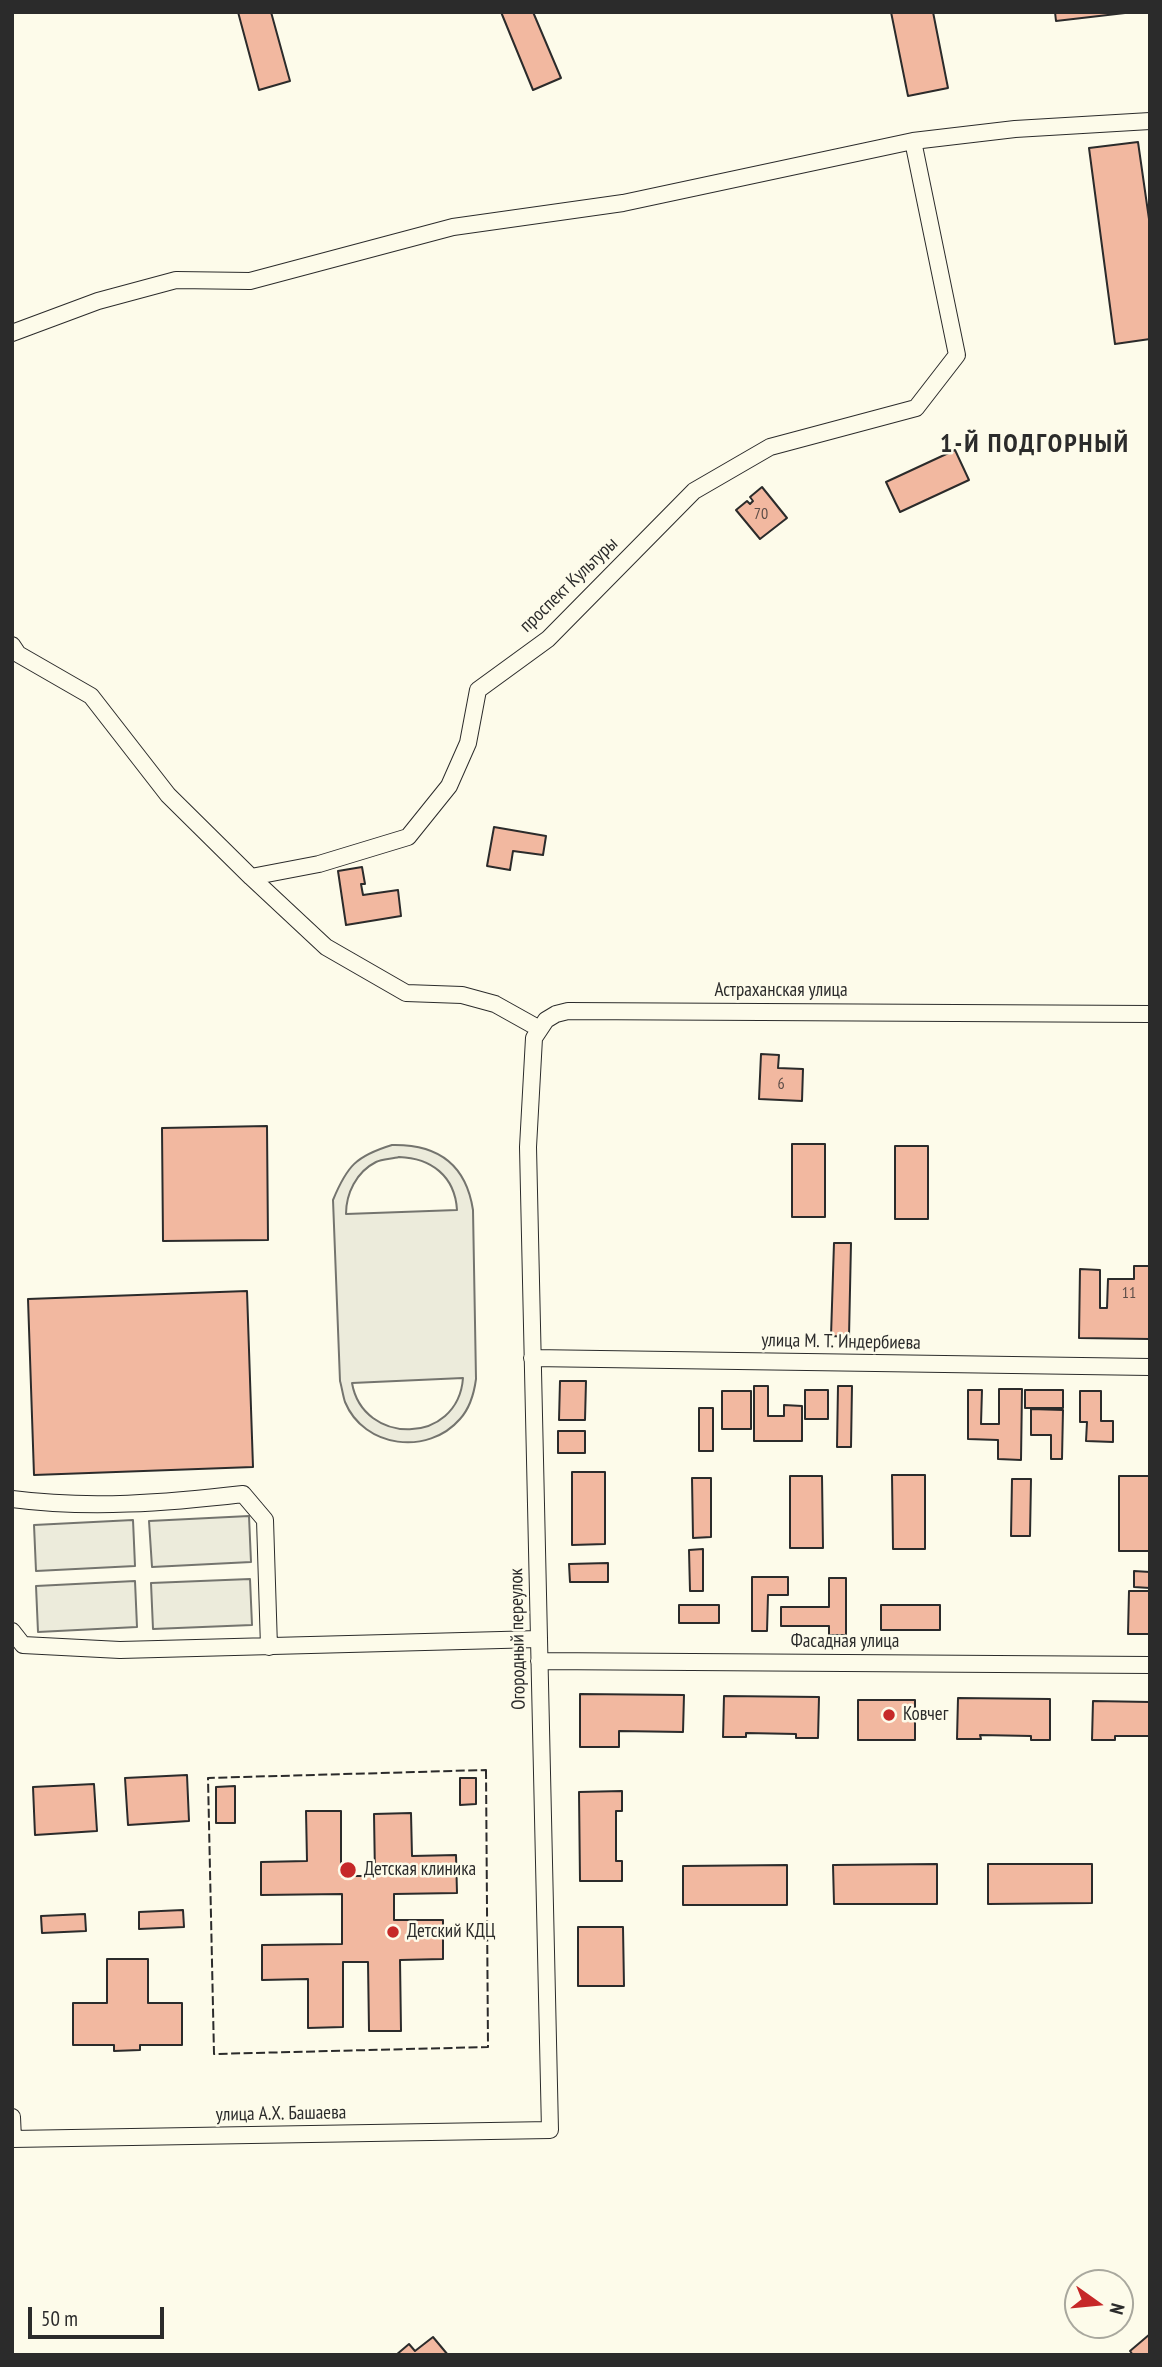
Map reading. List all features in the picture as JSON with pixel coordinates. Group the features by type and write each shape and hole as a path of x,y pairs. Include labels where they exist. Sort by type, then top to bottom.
{"street":[{"path":"12,333 98,301 176,280 250,281 453,227 623,203 913,141 1015,129 1150,121"},
{"name":"проспект Культуры","path":"251,877 320,864 408,837 449,786 468,743 478,690 548,639 694,491 770,447 916,408 957,355 913,141"},
{"path":"12,645 19,654 91,696 168,794 326,947 406,993 462,995 495,1004 538,1028"},
{"name":"Астраханская улица","path":"538,1028 556,1014 568,1011 1150,1014"},
{"name":"Огородный переулок","path":"538,1028 534,1038 528,1147 550,2130"},
{"name":"улица М. Т. Индербиева","path":"533,1358 1150,1367"},
{"path":"12,1500 44,1503 164,1503 243,1494 265,1520 269,1647"},
{"path":"12,1632 23,1645 120,1650 539,1639"},
{"name":"Фасадная улица","path":"539,1661 1150,1665"},
{"path":"12,2117 13,2139"},
{"name":"улица А.Х. Башаева","path":"13,2139 550,2130"}],"shaded area":[{"path":"392,1145 423,1148 447,1160 464,1180 473,1210 474,1390 463,1415 447,1431 415,1442 398,1442 366,1429 354,1417 345,1402 340,1381 333,1200 354,1164 370,1153","holes":["399,1157 421,1161 439,1171 452,1188 457,1210 346,1214 350,1191 363,1172 378,1161","463,1378 457,1400 445,1416 429,1426 410,1429 391,1427 373,1418 360,1404 352,1383"]},
{"path":"249,1516 251,1562 152,1567 149,1521"},
{"path":"133,1520 135,1566 36,1571 34,1525"},
{"path":"250,1579 252,1625 153,1629 151,1583"},
{"path":"135,1581 137,1627 38,1632 36,1586"}],"building":[{"path":"238,12 271,12 290,81 259,90"},
{"path":"501,12 533,12 561,78 533,90"},
{"path":"891,12 933,12 948,88 908,96"},
{"path":"1055,12 1125,12 1125,13 1056,21"},
{"path":"1138,142 1150,226 1150,339 1115,344 1089,148"},
{"path":"955,450 969,480 900,512 886,482"},
{"path":"762,487 787,518 760,539 736,510 747,501 750,504 753,501 750,497"},
{"path":"494,827 546,836 543,855 513,851 510,870 487,866"},
{"path":"362,867 365,884 361,884 363,895 398,890 401,916 346,925 338,871"},
{"path":"761,1054 779,1055 778,1068 803,1069 802,1101 759,1099"},
{"path":"267,1126 268,1240 163,1241 162,1128"},
{"path":"792,1144 825,1144 825,1217 792,1217"},
{"path":"895,1146 928,1146 928,1219 895,1219"},
{"path":"834,1243 851,1243 849,1337 831,1336"},
{"path":"1134,1266 1150,1266 1150,1339 1079,1338 1080,1269 1100,1270 1100,1308 1107,1308 1108,1279 1134,1279"},
{"path":"247,1291 253,1467 34,1475 28,1299"},
{"path":"560,1381 586,1381 585,1420 559,1420"},
{"path":"754,1386 768,1386 768,1416 784,1416 784,1405 802,1406 802,1441 754,1441"},
{"path":"838,1386 852,1386 851,1447 837,1447"},
{"path":"999,1389 1022,1389 1021,1460 998,1459 998,1440 968,1439 968,1390 982,1390 981,1424 999,1424"},
{"path":"805,1390 828,1390 828,1419 805,1419"},
{"path":"1025,1390 1063,1390 1063,1408 1025,1408"},
{"path":"722,1391 751,1391 751,1429 722,1429"},
{"path":"1080,1391 1101,1391 1101,1421 1113,1421 1113,1442 1086,1441 1087,1422 1080,1422"},
{"path":"699,1408 713,1408 713,1451 699,1451"},
{"path":"1031,1409 1063,1410 1062,1459 1051,1459 1051,1435 1031,1435"},
{"path":"558,1431 585,1431 585,1453 558,1453"},
{"path":"572,1472 605,1472 605,1544 572,1545"},
{"path":"892,1475 925,1475 925,1549 893,1549"},
{"path":"790,1476 822,1476 823,1548 790,1548"},
{"path":"1119,1476 1150,1476 1150,1551 1119,1551"},
{"path":"692,1478 711,1478 711,1537 693,1538"},
{"path":"1012,1479 1031,1479 1030,1536 1011,1536"},
{"path":"703,1549 703,1591 690,1591 689,1550"},
{"path":"608,1563 608,1582 570,1582 569,1564"},
{"path":"1134,1571 1150,1572 1150,1588 1134,1587"},
{"path":"752,1577 788,1577 788,1595 768,1595 767,1631 752,1631"},
{"path":"829,1578 846,1578 846,1635 829,1635 829,1626 781,1626 781,1607 829,1607"},
{"path":"1129,1591 1150,1591 1150,1634 1128,1634"},
{"path":"679,1605 719,1605 719,1623 679,1623"},
{"path":"881,1605 940,1605 940,1630 881,1630"},
{"path":"580,1694 684,1695 683,1732 619,1731 619,1747 580,1747"},
{"path":"724,1696 819,1697 818,1738 796,1738 796,1734 746,1733 746,1737 723,1737"},
{"path":"958,1698 1050,1699 1050,1740 1031,1740 1031,1736 980,1735 981,1739 957,1739"},
{"path":"858,1700 915,1700 915,1740 858,1740"},
{"path":"1093,1701 1150,1702 1150,1736 1115,1736 1115,1740 1092,1740"},
{"path":"187,1775 189,1821 128,1825 125,1778"},
{"path":"460,1778 476,1778 476,1804 460,1805"},
{"path":"94,1784 97,1831 35,1835 33,1787"},
{"path":"235,1786 235,1823 216,1823 216,1787"},
{"path":"622,1791 622,1811 616,1811 616,1861 622,1861 622,1881 580,1881 579,1792"},
{"name":"Детский КДЦ","path":"306,1811 341,1811 341,1876 375,1876 374,1814 411,1813 412,1856 456,1855 457,1893 394,1894 394,1920 443,1920 443,1959 400,1960 401,2031 369,2031 368,1962 343,1962 343,2027 308,2028 308,1979 262,1980 262,1945 342,1944 342,1894 261,1895 261,1862 307,1861"},
{"path":"937,1864 937,1904 834,1904 833,1865"},
{"path":"988,1864 1092,1864 1092,1903 988,1904"},
{"path":"787,1865 787,1905 683,1905 683,1866"},
{"path":"183,1910 184,1927 139,1929 139,1912"},
{"path":"85,1914 86,1931 42,1933 41,1916"},
{"path":"578,1927 623,1927 624,1986 578,1986"},
{"path":"107,1959 148,1959 148,2003 182,2003 182,2045 140,2045 140,2050 114,2051 114,2045 73,2045 73,2003 107,2003"},
{"path":"1150,2334 1150,2355 1133,2355 1130,2351"},
{"path":"433,2337 448,2355 396,2355 409,2344 415,2351"}],"fence":[{"path":"486,1770 488,2047 214,2054 208,1778 486,1770"}],"place":[{"name":"Ковчег","path":"889,1715"},
{"name":"Детская клиника","path":"348,1870"},
{"name":"Детский КДЦ","path":"393,1932"}],"district":[{"name":"1-Й ПОДГОРНЫЙ","path":"1035,445"}]}
